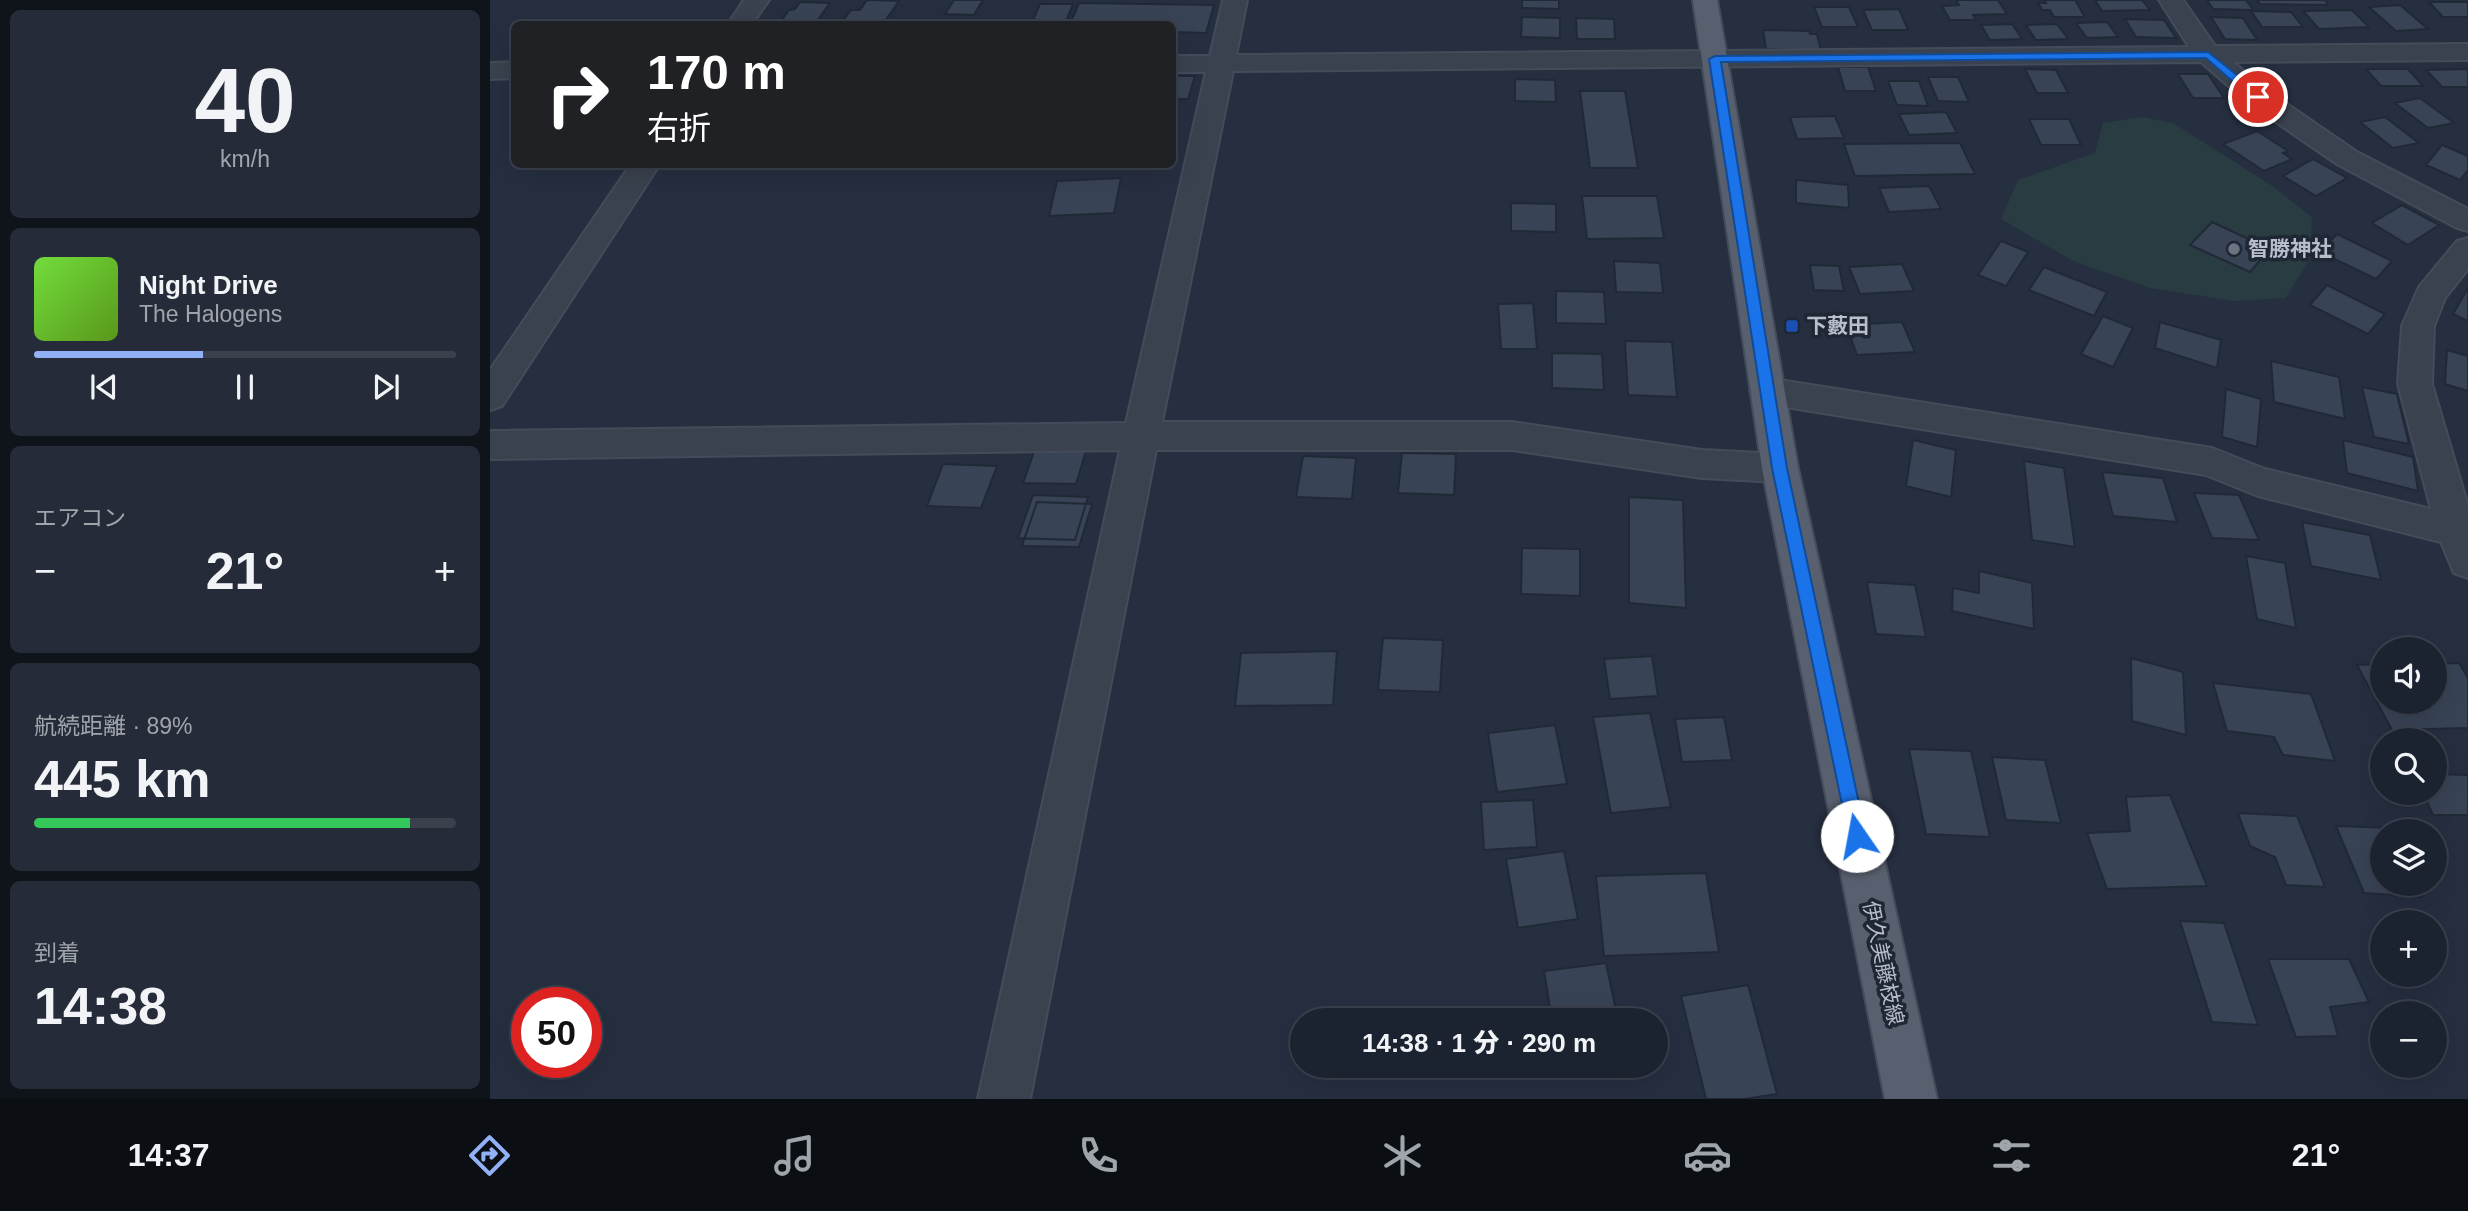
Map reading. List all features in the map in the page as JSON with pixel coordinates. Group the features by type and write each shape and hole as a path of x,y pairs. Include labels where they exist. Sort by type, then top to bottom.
{"main road":[{"name":"伊久美藤枝線","path":"1705,0 1780,468 1912,1099"}],"street":[{"path":"742,21 757,0"},
{"path":"1004,1099 1141,436 1235,0"},
{"path":"2171,0 2208,55 2258,97 2347,158 2468,221"},
{"path":"1176,64 2468,52"},
{"path":"490,71 511,70"},
{"path":"490,397 643,168"},
{"path":"2462,546 2415,384 2418,326 2430,295 2468,248"},
{"path":"1767,391 2213,462 2258,482 2462,546"},
{"path":"490,445 1141,436 1512,436 1702,464 1780,468"}],"green space":[{"path":"2142,117 2173,123 2271,185 2312,217 2310,258 2286,298 2234,301 2150,288 2073,261 2001,219 2018,180 2095,153 2103,123"}],"building":[{"path":"867,0 899,1 885,21 843,21 851,10 860,10"},
{"path":"954,0 983,0 974,15 945,14"},
{"path":"1522,0 1559,0 1559,9 1522,8"},
{"path":"1956,0 1998,0 2007,14 1973,15 1976,20 1950,20 1942,6 1959,5"},
{"path":"2044,0 2075,0 2085,17 2054,17 2050,10 2042,10 2038,3 2046,3"},
{"path":"2095,0 2142,0 2150,10 2102,11"},
{"path":"2207,0 2246,0 2253,10 2213,9"},
{"path":"2257,0 2325,0 2328,5 2260,4"},
{"path":"800,2 830,3 817,21 781,21 789,10 795,9"},
{"path":"2429,2 2468,2 2468,17 2443,17"},
{"path":"1079,3 1214,5 1206,33 1176,32 1176,21 1071,21"},
{"path":"1040,4 1073,4 1066,21 1032,21"},
{"path":"2400,5 2428,29 2396,31 2369,7"},
{"path":"1814,7 1849,7 1858,27 1822,27"},
{"path":"1899,9 1908,30 1872,30 1863,10"},
{"path":"2352,10 2369,27 2319,29 2303,11"},
{"path":"2251,11 2291,12 2303,27 2262,27"},
{"path":"1522,17 1560,18 1560,38 1521,37"},
{"path":"2211,17 2243,18 2257,40 2225,39"},
{"path":"1576,18 1614,19 1615,39 1577,39"},
{"path":"2125,19 2164,20 2176,38 2136,37"},
{"path":"2107,22 2118,37 2087,38 2076,23"},
{"path":"2012,24 2022,39 1990,40 1981,25"},
{"path":"2057,24 2068,39 2036,40 2026,25"},
{"path":"1763,30 1809,31 1810,34 1817,34 1821,51 1766,49"},
{"path":"1838,67 1868,67 1876,91 1845,91"},
{"path":"2025,69 2056,70 2068,93 2037,93"},
{"path":"2366,69 2408,69 2423,86 2381,86"},
{"path":"2468,69 2468,87 2442,87 2426,70"},
{"path":"2178,74 2208,74 2224,98 2193,98"},
{"path":"1176,76 1195,76 1188,99 1176,99"},
{"path":"1928,77 1958,77 1969,102 1938,101"},
{"path":"1515,79 1555,80 1556,102 1515,101"},
{"path":"1888,81 1919,81 1928,106 1897,105"},
{"path":"1580,91 1625,91 1638,168 1590,168"},
{"path":"2420,98 2454,123 2428,128 2395,103"},
{"path":"1946,112 1957,133 1909,135 1899,114"},
{"path":"1835,116 1844,138 1797,139 1790,117"},
{"path":"2385,117 2419,143 2393,148 2360,122"},
{"path":"2029,119 2069,119 2081,145 2041,145"},
{"path":"2257,131 2288,151 2283,153 2292,159 2264,171 2223,144"},
{"path":"1960,143 1975,174 1855,176 1844,144"},
{"path":"2442,145 2468,156 2468,170 2460,180 2426,165"},
{"path":"2313,159 2347,178 2316,196 2283,176"},
{"path":"1121,178 1114,213 1049,216 1057,181"},
{"path":"1796,180 1848,185 1849,208 1796,203"},
{"path":"1929,186 1941,209 1889,212 1879,188"},
{"path":"1582,196 1657,196 1664,238 1587,239"},
{"path":"1511,203 1556,204 1556,232 1511,231"},
{"path":"2402,205 2439,225 2408,245 2372,223"},
{"path":"2212,222 2270,249 2250,272 2190,245"},
{"path":"2337,234 2392,261 2376,279 2320,252"},
{"path":"2001,241 2028,252 2006,286 1978,275"},
{"path":"1614,261 1660,263 1663,293 1616,292"},
{"path":"1902,264 1914,291 1860,294 1849,267"},
{"path":"1810,265 1839,266 1844,291 1814,290"},
{"path":"2044,267 2107,292 2094,316 2029,290"},
{"path":"2327,285 2385,314 2368,334 2310,305"},
{"path":"2468,288 2468,321 2453,314"},
{"path":"1556,291 1604,292 1606,324 1556,323"},
{"path":"1533,303 1537,349 1501,349 1498,304"},
{"path":"2103,316 2133,328 2113,367 2081,354"},
{"path":"1902,322 1915,352 1857,355 1846,325"},
{"path":"2160,322 2221,340 2217,368 2155,348"},
{"path":"1625,341 1672,342 1677,397 1628,395"},
{"path":"2447,350 2468,356 2468,391 2445,384"},
{"path":"1552,353 1602,354 1604,390 1552,388"},
{"path":"2271,361 2339,377 2345,419 2274,402"},
{"path":"2362,387 2397,394 2409,444 2374,437"},
{"path":"2226,389 2261,399 2257,447 2222,437"},
{"path":"1913,440 1956,450 1951,497 1906,486"},
{"path":"2343,440 2413,457 2418,491 2347,473"},
{"path":"1035,449 1086,451 1076,484 1023,483"},
{"path":"1402,453 1456,454 1454,495 1398,493"},
{"path":"1303,456 1356,458 1352,499 1296,497"},
{"path":"2024,461 2064,468 2075,547 2032,540"},
{"path":"943,464 997,466 981,508 927,506"},
{"path":"2102,472 2163,478 2177,522 2113,516"},
{"path":"2194,493 2239,495 2259,540 2212,538"},
{"path":"1033,495 1088,497 1075,540 1018,538"},
{"path":"1629,497 1683,500 1686,608 1629,603"},
{"path":"1037,502 1092,504 1079,547 1022,546"},
{"path":"2302,522 2370,535 2381,580 2311,566"},
{"path":"1522,548 1580,549 1580,596 1521,594"},
{"path":"2246,556 2285,563 2296,628 2257,619"},
{"path":"1979,571 2032,583 2034,629 1952,611 1953,588 1979,593"},
{"path":"1867,582 1915,585 1926,637 1876,634"},
{"path":"1383,638 1443,640 1440,692 1378,690"},
{"path":"1337,651 1333,705 1235,706 1241,653"},
{"path":"1652,656 1658,696 1610,699 1604,659"},
{"path":"2131,658 2183,672 2186,735 2132,721"},
{"path":"2447,663 2459,663 2468,678 2468,728 2391,728 2383,714 2447,714"},
{"path":"2370,664 2370,689 2357,665"},
{"path":"2213,683 2311,694 2335,761 2283,755 2274,737 2227,731"},
{"path":"1650,713 1671,807 1611,813 1593,717"},
{"path":"1724,717 1732,760 1682,762 1675,719"},
{"path":"1555,725 1567,784 1497,792 1488,733"},
{"path":"1909,749 1971,751 1990,837 1926,834"},
{"path":"1992,757 2045,760 2061,823 2006,820"},
{"path":"2447,774 2468,775 2468,815 2433,815 2428,805 2447,805"},
{"path":"2170,795 2207,886 2107,889 2087,833 2130,831 2126,797"},
{"path":"1533,800 1537,847 1484,850 1481,802"},
{"path":"2238,813 2297,816 2325,887 2286,885 2275,857 2250,846"},
{"path":"2336,826 2370,827 2370,893 2364,893"},
{"path":"1564,851 1578,919 1518,928 1506,859"},
{"path":"1706,873 1719,952 1604,956 1596,876"},
{"path":"2180,921 2224,923 2258,1025 2212,1022"},
{"path":"2268,959 2349,959 2369,1002 2330,1007 2338,1036 2296,1037"},
{"path":"1606,963 1615,1008 1550,1008 1544,971"},
{"path":"1748,985 1777,1094 1744,1099 1706,1099 1681,996"}],"place":[{"name":"智勝神社","path":"2234,249"},
{"name":"下藪田","path":"1792,326"}],"route":[{"path":"1857,836 1780,468 1715,59 2208,55 2258,97"}]}
